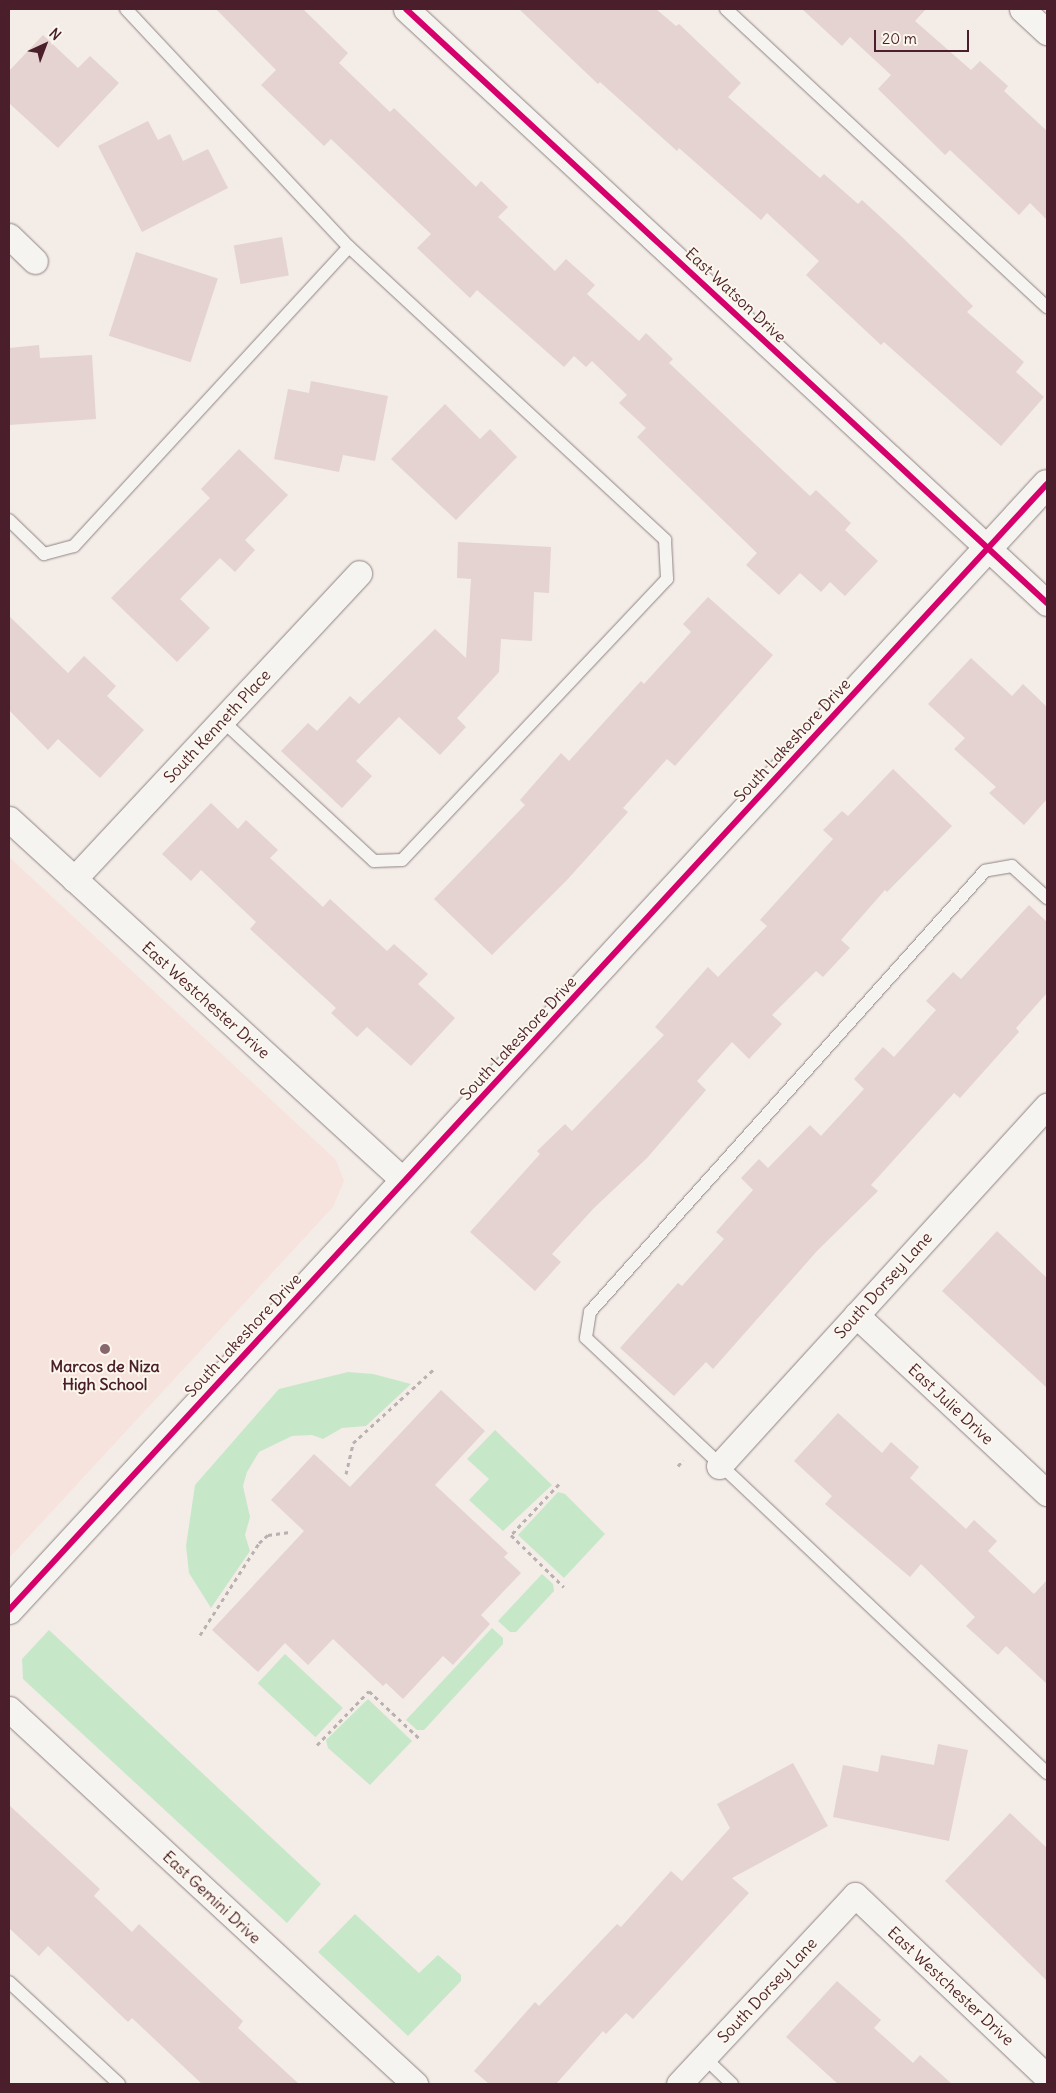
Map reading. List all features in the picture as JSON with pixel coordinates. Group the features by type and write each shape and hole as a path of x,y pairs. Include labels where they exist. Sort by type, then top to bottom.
{"street":[{"name":"East Watson Drive","path":"406,9 989,547 1047,603"},
{"path":"1022,9 1047,32"},
{"path":"9,236 35,260"},
{"name":"South Lakeshore Drive","path":"9,1610 1047,484"},
{"name":"South Kenneth Place","path":"74,879 359,573"},
{"name":"East Westchester Drive","path":"9,819 404,1182"},
{"name":"South Dorsey Lane","path":"720,1466 856,1314 1047,1106"},
{"name":"East Julie Drive","path":"856,1314 1047,1493"},
{"name":"East Gemini Drive","path":"9,1709 415,2084"},
{"name":"East Westchester Drive","path":"855,1895 1047,2077"},
{"name":"South Dorsey Lane","path":"679,2084 855,1895"}],"lane":[{"path":"126,9 349,247 665,540 667,579 402,860 374,861 222,720"},
{"path":"726,9 1047,306"},
{"path":"9,520 44,554 74,546 349,247"},
{"path":"1047,898 1012,866 985,871 590,1312 586,1338 1047,1773"},
{"path":"9,1982 119,2084"},
{"path":"704,2058 732,2084"}],"path":[{"path":"346,1474 353,1443 435,1368"},
{"path":"559,1484 511,1535 564,1587"},
{"path":"200,1635 260,1543 268,1535 290,1532"},
{"path":"317,1745 369,1691 421,1740"}],"shaded area":[{"name":"Marcos de Niza High School","path":"9,857 336,1160 344,1181 333,1207 9,1558"}],"green space":[{"path":"348,1372 373,1374 411,1384 366,1426 342,1428 323,1439 312,1435 292,1436 259,1452 247,1472 243,1486 250,1517 245,1535 250,1551 211,1608 189,1573 186,1546 195,1485 279,1389"},
{"path":"495,1430 552,1485 503,1531 469,1500 489,1479 467,1459"},
{"path":"558,1492 565,1494 605,1534 564,1578 518,1535"},
{"path":"542,1574 553,1584 554,1591 516,1632 510,1632 498,1621"},
{"path":"492,1628 503,1638 503,1644 424,1730 417,1730 406,1720"},
{"path":"49,1630 321,1884 287,1923 23,1679 22,1659"},
{"path":"285,1654 343,1708 315,1737 258,1683"},
{"path":"368,1699 412,1741 370,1785 328,1748 326,1740"},
{"path":"355,1914 419,1973 438,1955 461,1975 461,1981 408,2036 318,1952"}],"building":[{"path":"216,9 303,9 348,53 339,63 390,112 394,108 476,187 481,181 508,207 498,217 555,271 566,259 595,285 587,294 639,341 646,333 673,359 669,363 810,496 816,490 851,523 845,530 878,561 845,596 830,582 821,592 800,573 779,595 746,565 757,553 637,437 646,428 619,403 627,395 592,361 586,367 574,356 564,367 477,290 470,298 417,248 431,234 331,139 324,146 261,85 276,70"},
{"path":"519,9 656,9 676,26 679,24 741,83 728,97 820,178 824,174 858,204 862,200 901,236 973,306 967,312 1024,362 1016,372 1044,397 1001,446 884,342 881,345 806,275 819,261 767,213 761,220 679,148 677,151 600,82 598,84"},
{"path":"802,9 926,9 915,21 971,70 980,61 1008,86 1004,91 1047,131 1047,220 1030,203 1019,215 950,150 945,155 878,89 891,75 850,37 842,46"},
{"path":"43,35 78,68 90,56 119,83 58,148 9,103 9,71"},
{"path":"148,121 158,140 170,134 183,161 208,149 228,188 142,232 98,146"},
{"path":"282,237 289,275 241,284 234,246"},
{"path":"136,252 218,279 191,362 109,336"},
{"path":"39,345 40,358 92,355 96,419 9,425 9,348"},
{"path":"311,381 388,396 375,461 343,455 339,472 274,459 288,389 309,393"},
{"path":"445,404 480,439 490,429 517,457 456,520 391,459"},
{"path":"239,449 288,495 245,540 255,550 235,572 220,558 180,599 210,628 177,662 111,598 210,498 201,489"},
{"path":"458,542 551,547 549,593 534,592 532,641 501,639 499,672 457,718 466,727 440,755 399,717 356,761 372,776 342,808 281,751 308,723 317,731 350,696 359,704 435,629 466,658 471,579 457,578"},
{"path":"708,597 773,655 675,766 667,759 623,808 628,812 567,880 492,955 434,899 525,805 520,800 561,753 569,761 641,681 644,684 691,632 683,624"},
{"path":"9,616 68,673 84,656 116,686 107,696 144,730 100,778 58,739 48,750 9,710"},
{"path":"971,658 1012,696 1023,684 1047,707 1047,799 1024,825 989,793 996,787 954,749 965,738 928,704"},
{"path":"893,769 952,826 887,892 885,890 841,940 850,948 823,977 816,971 772,1015 782,1024 749,1059 732,1042 697,1081 706,1090 647,1158 594,1208 552,1254 561,1262 535,1291 470,1232 540,1154 537,1151 565,1124 572,1131 664,1035 655,1027 708,967 718,977 767,926 760,920 833,839 823,830 842,811 848,816"},
{"path":"211,803 238,829 246,820 278,850 270,858 323,907 330,899 387,951 394,944 428,974 418,984 455,1018 411,1066 367,1027 357,1037 331,1013 336,1008 250,929 256,922 201,870 191,881 162,854"},
{"path":"1029,905 1047,922 1047,993 1016,1028 1019,1032 960,1098 954,1093 871,1185 878,1191 817,1251 713,1369 706,1362 674,1396 620,1348 678,1283 682,1286 724,1239 716,1232 753,1190 741,1178 759,1159 768,1168 810,1125 821,1136 864,1089 854,1079 883,1047 894,1057 936,1010 926,1001 953,972 961,979"},
{"path":"997,1231 1047,1278 1047,1388 942,1291"},
{"path":"441,1390 485,1431 435,1485 508,1553 504,1557 521,1573 481,1615 490,1624 453,1665 443,1656 403,1699 386,1683 383,1686 333,1639 308,1665 285,1643 258,1672 212,1630 304,1531 271,1500 314,1454 350,1487"},
{"path":"838,1413 882,1453 891,1442 919,1467 910,1478 966,1529 974,1520 997,1541 988,1551 1034,1594 1047,1580 1047,1684 1006,1646 998,1655 966,1626 975,1617 921,1564 910,1577 825,1504 832,1496 794,1461"},
{"path":"938,1744 968,1750 949,1841 833,1817 843,1765 878,1772 881,1755 934,1765"},
{"path":"793,1763 828,1826 732,1878 749,1893 633,2019 626,2013 606,2034 603,2031 556,2084 489,2084 474,2071 535,2002 539,2006 617,1924 621,1927 671,1871 682,1881 730,1828 717,1804"},
{"path":"9,1805 100,1889 94,1896 132,1932 139,1924 243,2021 238,2028 299,2084 202,2084 132,2018 128,2022 48,1946 39,1956 9,1928"},
{"path":"1010,1813 1047,1848 1047,1981 945,1881"},
{"path":"837,1981 881,2020 874,2028 913,2063 920,2055 952,2084 838,2084 786,2037"}],"cycle path":[{"path":"406,9 1047,603"},
{"path":"9,1610 1047,484"}],"place":[{"name":"Marcos de Niza High School","path":"105,1349"}]}
